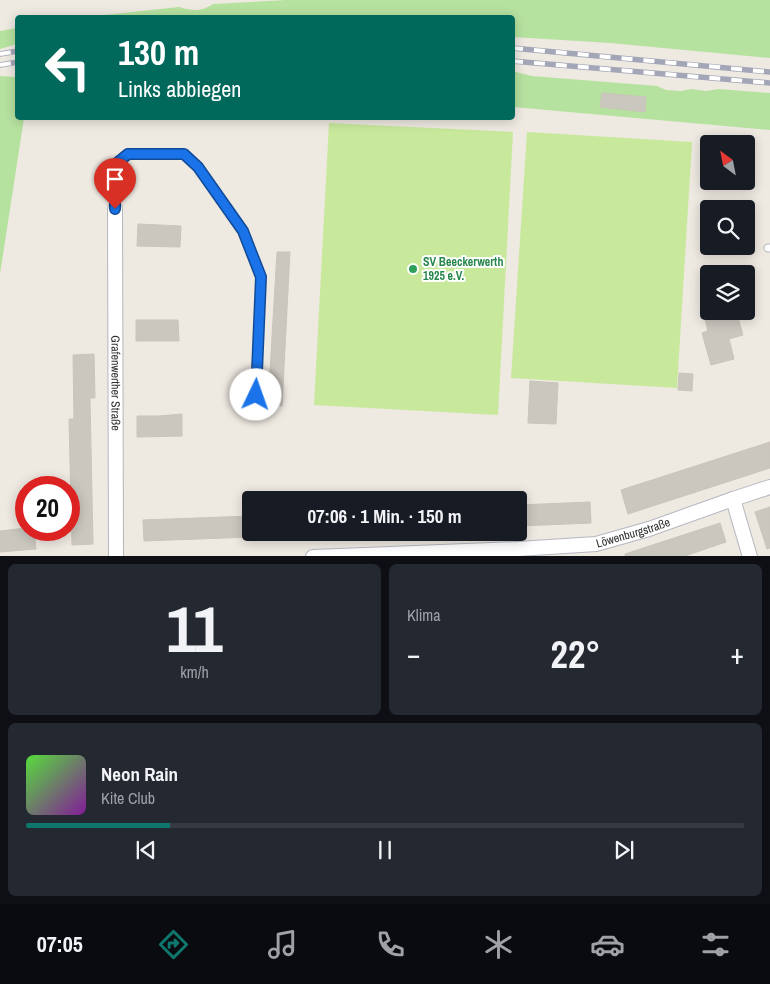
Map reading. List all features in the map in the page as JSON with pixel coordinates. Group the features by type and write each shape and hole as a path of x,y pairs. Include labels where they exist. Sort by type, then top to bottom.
{"street":[{"name":"Grafenwerther Straße","path":"115,209 116,556"},
{"name":"Löwenburgstraße","path":"313,556 518,553 596,544 650,529 770,487"},
{"path":"733,499 750,556"}],"lane":[{"path":"115,209 117,163 128,154 184,154 198,167 243,231 261,277 256,395"}],"green space":[{"path":"287,0 770,0 770,58 610,43 515,37 515,15 105,15 179,7 196,10 213,4"},
{"path":"15,28 15,45 0,49 0,31"},
{"path":"515,72 532,76 657,86 666,90 681,91 691,89 706,91 718,89 770,93 770,130 515,107"},
{"path":"0,76 15,77 15,120 24,120 0,274"},
{"name":"SV Beeckerwerth 1925 e.V.","path":"329,123 513,132 498,415 314,405"},
{"name":"SV Beeckerwerth 1925 e.V.","path":"527,132 692,142 677,388 511,378"}],"building":[{"path":"602,93 646,97 645,112 600,107"},
{"path":"138,224 181,226 180,247 137,246"},
{"path":"277,252 290,252 282,406 268,405"},
{"path":"136,320 178,320 179,341 136,341"},
{"path":"705,320 739,320 743,335 729,339 734,359 711,365 702,333 708,331"},
{"path":"94,354 95,398 90,398 93,544 72,545 72,541 80,541 80,476 70,476 69,419 74,419 73,355"},
{"path":"679,373 693,374 692,391 678,390"},
{"path":"530,381 558,383 556,424 528,423"},
{"path":"182,414 182,436 137,437 137,416"},
{"path":"770,442 770,468 628,514 621,490"},
{"path":"590,502 591,523 527,526 527,505"},
{"path":"770,507 770,548 767,549 755,512"},
{"path":"242,516 242,537 144,541 143,520"},
{"path":"720,523 726,542 685,556 625,556 625,554"},
{"path":"15,529 15,541 35,541 36,549 0,552 0,531"}],"railway":[{"path":"515,48 770,72"},
{"path":"0,54 15,52"},
{"path":"515,61 770,83"},
{"path":"0,65 15,62"}],"place":[{"name":"SV Beeckerwerth 1925 e.V.","path":"413,269"}],"route":[{"path":"115,209 117,163 128,154 184,154 198,167 243,231 261,277 256,395"}]}
